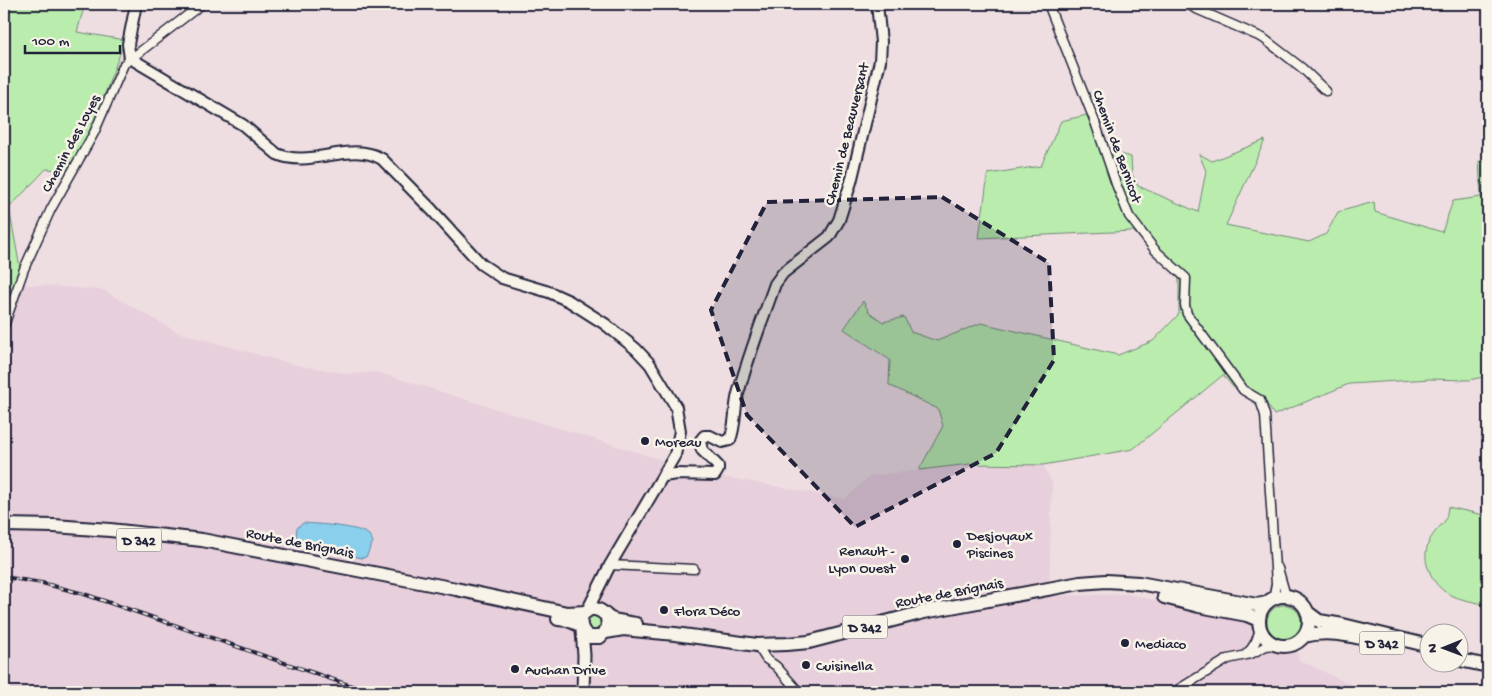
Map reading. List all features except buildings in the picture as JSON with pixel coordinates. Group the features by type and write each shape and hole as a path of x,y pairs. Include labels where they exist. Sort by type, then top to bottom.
{"main road":[{"name":"Route de Brignais","path":"4,525 110,530 202,540 456,589 568,613 586,612"},
{"name":"Route de Brignais","path":"4,532 81,533 155,541 236,553 568,620 581,628"},
{"name":"Route de Brignais","path":"601,635 624,629 757,645 809,642 924,612 1080,583 1106,581 1139,583 1257,606 1270,601"},
{"name":"Route de Brignais","path":"1052,589 1107,588 1138,591 1247,614 1259,623"},
{"path":"1286,596 1302,603 1307,612 1309,625 1304,636 1297,643 1290,646 1282,646 1267,640 1259,623 1260,614 1270,601 1286,596"},
{"path":"583,692 584,655 581,618 586,612 595,609 605,614 609,624 584,655"},
{"name":"D 342","path":"1307,612 1319,621 1420,644"},
{"name":"Route de Brignais","path":"605,614 676,634"},
{"path":"581,628 590,637 601,635"},
{"name":"D 342","path":"1304,636 1327,632 1420,651"},
{"path":"1470,654 1488,658"},
{"path":"1470,662 1488,666"}],"street":[{"path":"136,4 128,44 130,58 233,119 283,157 308,159 360,152 377,156 414,191 481,264 502,278 549,292 569,301 605,324 636,349 650,364 676,407 680,431 679,443 664,476 610,565 586,612"},
{"name":"Chemin des Loyes","path":"4,326 24,269 51,209 94,133 124,64 202,4"},
{"name":"Chemin de Beauversant","path":"664,476 676,474 715,475 718,466 702,450 700,442 704,436 710,436 722,442 730,440 733,433 734,407 746,366 776,284 783,273 829,237 839,220 851,182 880,61 882,42 877,4"},
{"name":"Chemin de Bernicot","path":"1048,4 1095,122 1129,216 1155,250 1186,278 1185,305 1187,314 1242,390 1260,400 1265,415 1276,584 1276,593 1270,601"},
{"path":"1188,4 1263,38 1302,68 1326,91"},
{"name":"Chemin de Bernicot","path":"1274,552 1286,596"},
{"path":"610,565 694,569"},
{"path":"597,591 598,602 605,614"},
{"path":"1244,656 1254,646 1258,638 1259,623"},
{"path":"1174,692 1228,659 1252,654 1274,644"},
{"path":"757,645 766,659 776,666 799,692"},
{"path":"776,645 772,651 772,658 776,666"}],"highlighted area":[{"path":"942,197 1049,263 1054,360 996,453 855,527 747,415 711,310 767,202"}],"shaded area":[{"path":"23,284 103,290 177,332 295,365 351,374 377,372 675,464 674,478 725,477 845,499 870,476 970,464 1043,465 1052,483 1049,596 1128,594 1234,618 1287,622 1299,660 1367,692 4,692 4,336"}],"green space":[{"path":"4,4 85,4 77,32 125,40 76,171 46,169 9,208 23,284 4,336"},
{"path":"1087,115 1104,157 1117,153 1131,157 1132,174 1138,186 1198,212 1206,171 1199,154 1212,161 1265,140 1226,225 1309,242 1326,234 1338,212 1374,202 1375,212 1442,232 1453,201 1481,197 1479,161 1488,162 1488,376 1469,380 1430,379 1349,384 1274,415 1264,399 1245,387 1233,387 1223,375 1133,449 1043,465 970,464 919,470 943,426 938,409 889,385 890,360 844,329 863,301 869,312 883,322 904,317 911,332 937,341 981,323 1118,355 1153,341 1179,314 1179,279 1133,231 979,238 988,174 1041,166 1061,121"},
{"path":"1448,507 1488,516 1488,605 1461,599 1445,592 1433,579 1428,567 1426,550 1428,544 1433,534 1445,520"},
{"path":"1284,605 1291,606 1296,610 1300,615 1300,629 1296,634 1291,638 1284,639 1277,638 1272,634 1268,629 1267,622 1268,615 1272,610 1277,606"},
{"path":"594,615 600,617 602,623 600,629 594,631 588,629 586,623 588,617"}],"water":[{"path":"303,523 356,529 369,535 373,542 366,557 362,558 306,547 299,543 296,536 297,528"}],"railway":[{"path":"4,577 42,583 84,594 369,692"}],"place":[{"name":"Moreau","path":"645,441"},
{"name":"Desjoyaux Piscines","path":"957,544"},
{"name":"Renault - Lyon Ouest","path":"905,559"},
{"name":"Flora Déco","path":"664,610"},
{"name":"Mediaco","path":"1125,643"},
{"name":"Cuisinella","path":"806,665"},
{"name":"Auchan Drive","path":"515,669"}]}
